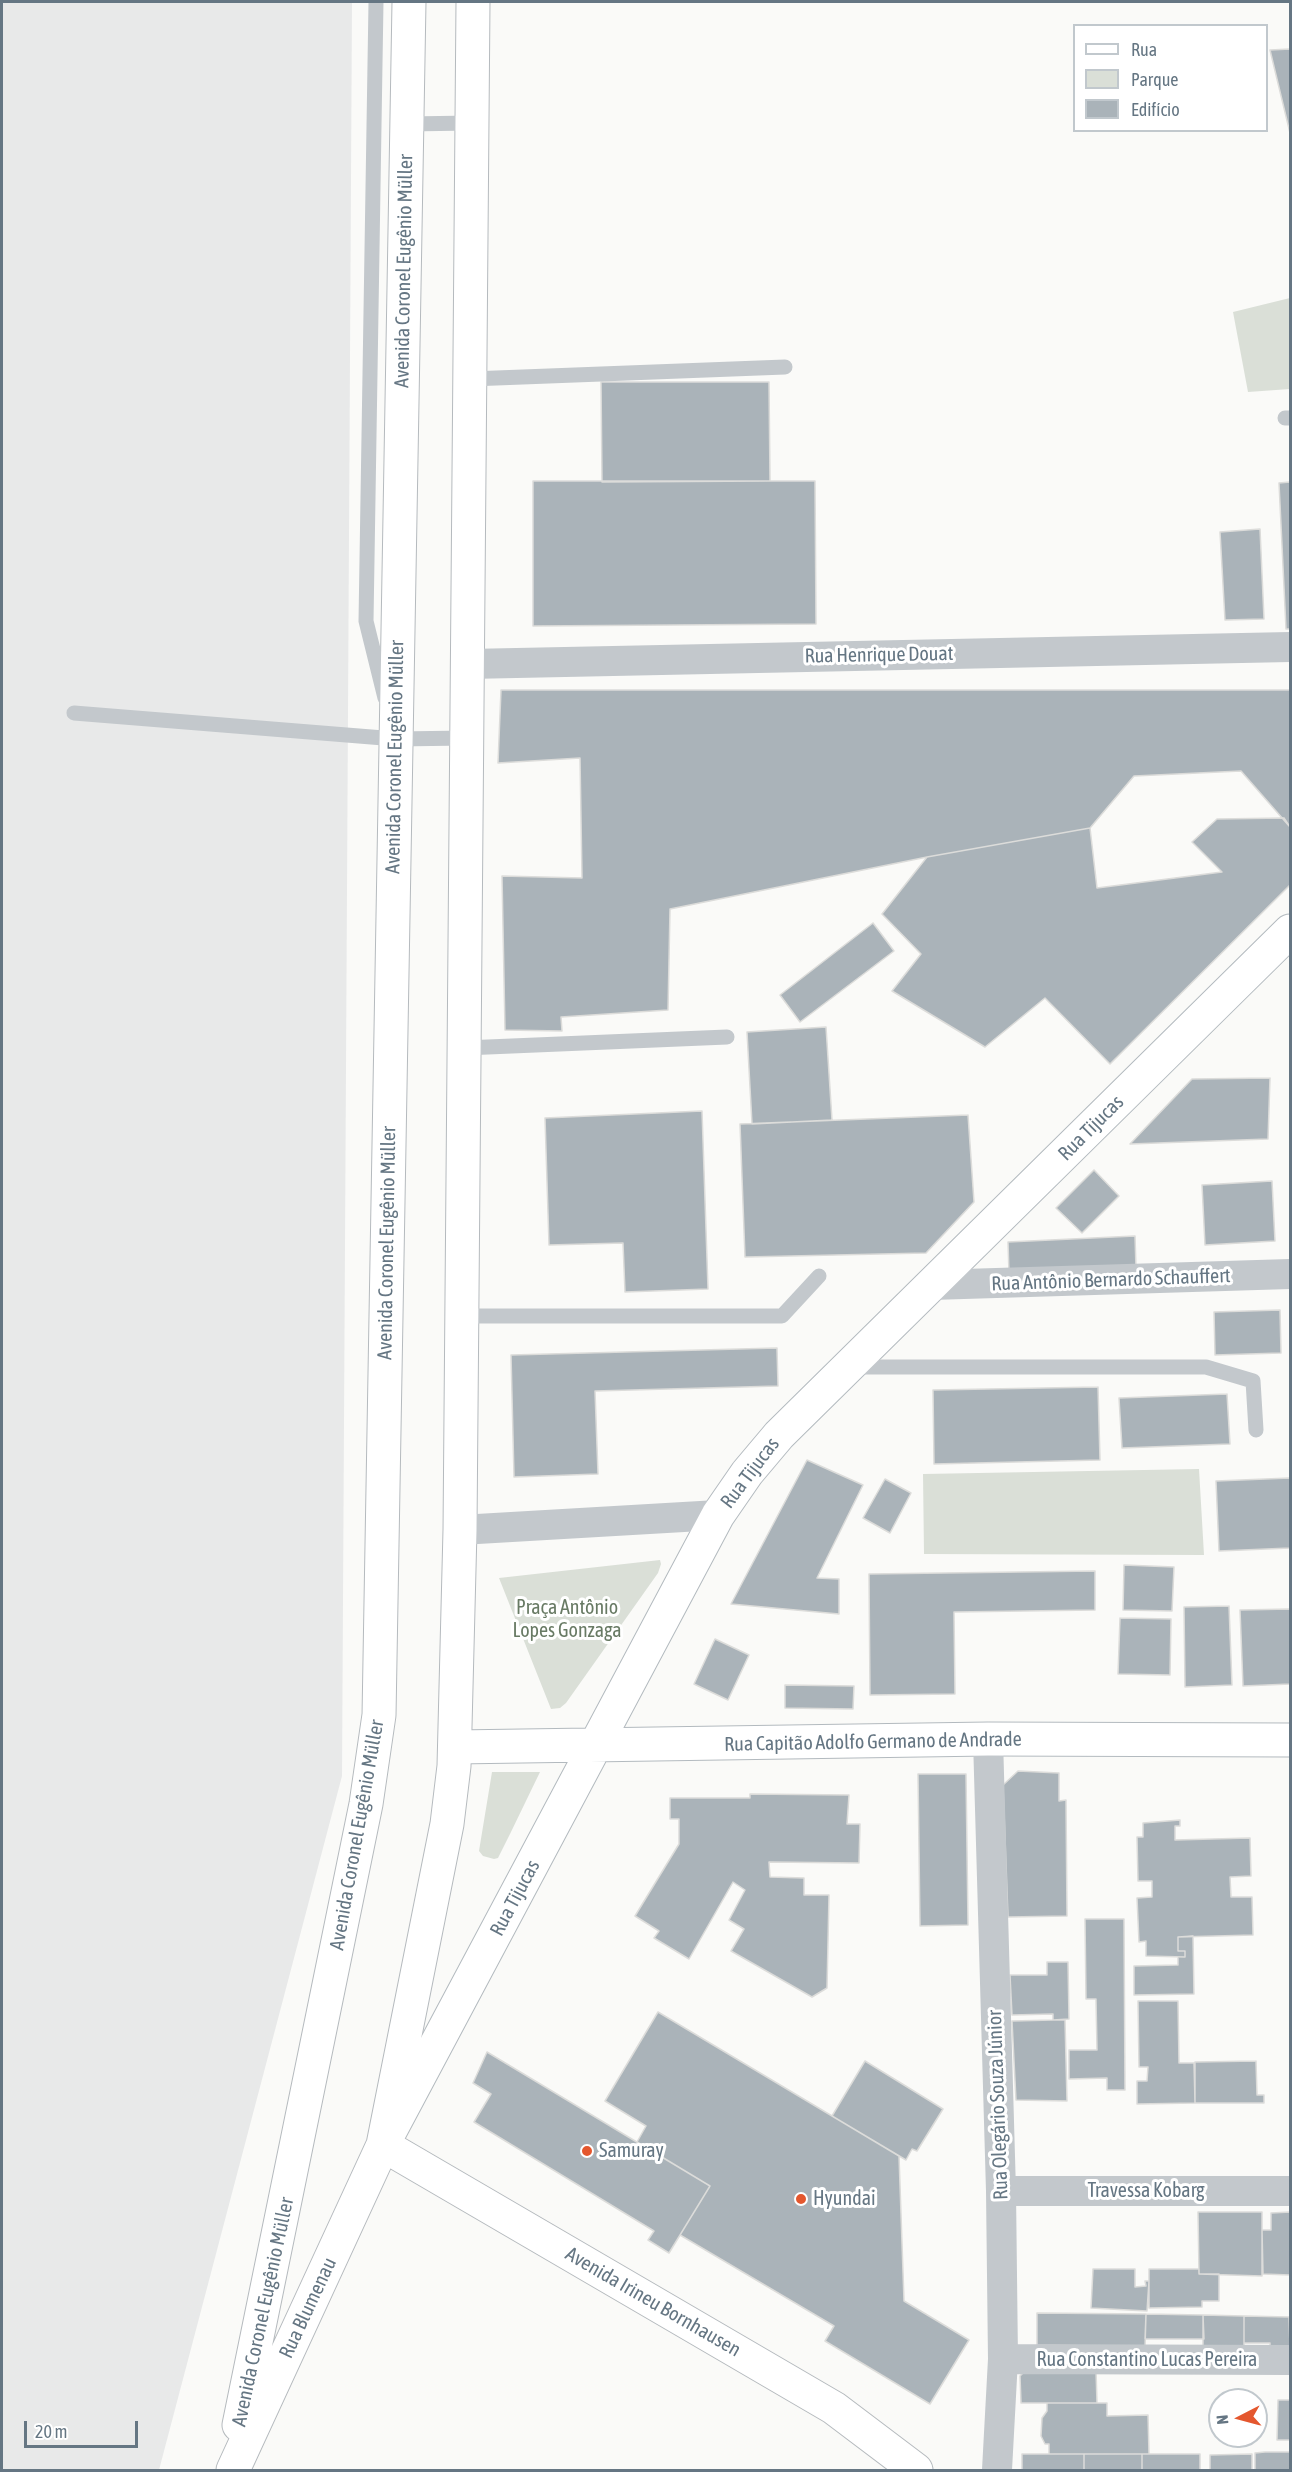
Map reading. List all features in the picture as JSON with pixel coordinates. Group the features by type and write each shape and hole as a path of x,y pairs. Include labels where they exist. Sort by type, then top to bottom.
{"main road":[{"name":"Avenida Coronel Eugênio Müller","path":"231,2470 364,1816 374,1764 379,1715 409,2"},
{"path":"383,2145 447,1824 456,1747 460,1530 473,2"},
{"name":"Rua Tijucas","path":"383,2145 718,1515 747,1473 779,1435 1290,931"},
{"name":"Rua Capitão Adolfo Germano de Andrade","path":"456,1747 988,1739 1290,1740"},
{"name":"Rua Blumenau","path":"231,2470 383,2145"},
{"name":"Avenida Irineu Bornhausen","path":"383,2145 834,2408 916,2470"}],"street":[{"name":"Rua Henrique Douat","path":"468,664 1290,647"},
{"name":"Rua Antônio Bernardo Schauffert","path":"931,1285 1290,1274"},
{"path":"460,1530 718,1515"},
{"name":"Rua Olegário Souza Júnior","path":"988,1739 1001,2191 1003,2359 997,2470"},
{"name":"Travessa Kobarg","path":"1001,2191 1290,2191"},
{"name":"Rua Constantino Lucas Pereira","path":"1003,2359 1290,2360"}],"lane":[{"path":"376,2 366,621 396,739"},
{"path":"407,124 472,123"},
{"path":"470,379 784,367"},
{"path":"74,713 396,739 467,738"},
{"path":"464,1048 727,1037"},
{"path":"462,1316 782,1316 819,1276"},
{"path":"848,1367 1206,1367 1253,1381 1256,1430"}],"shaded area":[{"path":"2,2 352,2 342,1776 159,2470 2,2470"}],"green space":[{"path":"1290,298 1290,389 1248,392 1233,312"},
{"path":"1199,1469 1204,1555 924,1554 923,1474"},
{"name":"Praça Antônio Lopes Gonzaga","path":"660,1560 658,1573 566,1703 560,1708 551,1709 499,1578"},
{"path":"492,1772 540,1772 498,1858 494,1859 483,1856 479,1851"}],"building":[{"path":"1290,49 1290,133 1270,50"},
{"path":"601,382 769,382 770,481 602,482"},
{"path":"533,481 815,481 816,624 533,626"},
{"path":"1290,482 1290,629 1286,629 1279,483"},
{"path":"1260,529 1264,619 1225,620 1220,532"},
{"path":"501,690 1290,690 1290,827 1241,771 1134,776 1090,828 927,857 670,909 668,1010 561,1017 562,1031 505,1030 502,876 582,878 580,758 498,763"},
{"path":"1284,818 1290,827 1290,885 1110,1064 1045,998 985,1047 892,991 921,954 882,914 927,857 1090,828 1097,888 1222,872 1192,842 1217,819"},
{"path":"873,923 894,951 800,1022 780,995"},
{"path":"826,1027 832,1120 752,1124 747,1032"},
{"path":"1270,1078 1268,1139 1130,1144 1192,1079"},
{"path":"702,1111 708,1289 625,1292 623,1243 549,1245 545,1118"},
{"path":"968,1115 974,1202 926,1253 745,1257 740,1124"},
{"path":"1094,1170 1119,1196 1082,1233 1056,1208"},
{"path":"1272,1181 1275,1241 1205,1245 1202,1185"},
{"path":"1135,1236 1136,1268 1009,1274 1008,1242"},
{"path":"1280,1310 1281,1353 1215,1355 1214,1312"},
{"path":"777,1348 778,1386 595,1391 598,1474 514,1477 511,1355"},
{"path":"1098,1387 1100,1460 934,1464 933,1390"},
{"path":"1227,1394 1230,1444 1122,1448 1119,1398"},
{"path":"807,1460 863,1485 817,1578 839,1579 839,1614 731,1604"},
{"path":"1290,1478 1290,1548 1219,1551 1216,1481"},
{"path":"885,1479 911,1493 890,1533 863,1518"},
{"path":"1124,1565 1174,1567 1172,1611 1123,1610"},
{"path":"1095,1571 1095,1610 954,1612 955,1694 870,1695 869,1574"},
{"path":"1229,1606 1232,1685 1185,1687 1184,1607"},
{"path":"1290,1609 1290,1684 1243,1686 1240,1610"},
{"path":"1120,1618 1171,1619 1170,1675 1118,1674"},
{"path":"715,1639 749,1655 728,1700 694,1684"},
{"path":"785,1685 854,1686 853,1709 785,1708"},
{"path":"1018,1771 1059,1773 1059,1801 1066,1800 1067,1916 1008,1917 1003,1785"},
{"path":"918,1774 966,1774 968,1925 920,1926"},
{"path":"750,1794 849,1795 847,1824 860,1824 859,1863 769,1862 770,1877 804,1878 804,1895 829,1895 827,1988 812,1997 731,1951 744,1929 729,1920 745,1890 733,1882 689,1959 654,1938 659,1931 635,1916 679,1844 679,1819 670,1819 670,1798 750,1798"},
{"path":"1180,1820 1180,1826 1175,1826 1175,1840 1250,1838 1251,1876 1230,1877 1231,1897 1252,1897 1253,1935 1178,1937 1178,1951 1185,1951 1185,1957 1146,1956 1146,1941 1139,1942 1137,1898 1152,1897 1152,1881 1138,1881 1137,1837 1143,1837 1143,1823"},
{"path":"1085,1919 1124,1919 1125,2090 1107,2090 1107,2078 1069,2079 1069,2050 1097,2050 1096,1999 1086,1999"},
{"path":"1193,1936 1194,1994 1134,1995 1134,1966 1178,1965 1178,1957 1185,1957 1185,1951 1178,1951 1178,1937"},
{"path":"1047,1962 1068,1962 1069,2019 1053,2020 1053,2014 1012,2015 1010,1975 1047,1975"},
{"path":"1138,2001 1178,2001 1179,2063 1194,2063 1195,2103 1137,2104 1137,2081 1147,2081 1148,2067 1139,2067"},
{"name":"Hyundai","path":"658,2012 899,2156 904,2301 969,2340 930,2404 825,2341 834,2326 680,2235 710,2186 637,2142 646,2126 605,2101"},
{"path":"1065,2020 1067,2101 1016,2100 1012,2021"},
{"name":"Samuray","path":"487,2052 710,2186 669,2253 648,2240 654,2231 474,2122 491,2094 473,2083"},
{"path":"865,2061 943,2109 917,2151 912,2149 906,2160 832,2116"},
{"path":"1256,2061 1257,2095 1264,2095 1264,2103 1195,2103 1195,2062"},
{"path":"1198,2212 1262,2212 1262,2276 1199,2274"},
{"path":"1290,2212 1290,2275 1263,2274 1262,2230 1271,2230 1271,2213"},
{"path":"1093,2269 1135,2269 1135,2287 1146,2286 1145,2281 1149,2281 1147,2311 1091,2308"},
{"path":"1149,2269 1199,2269 1199,2274 1219,2274 1219,2301 1202,2301 1202,2307 1149,2308"},
{"path":"1037,2313 1146,2314 1145,2347 1037,2345"},
{"path":"1146,2314 1203,2315 1204,2339 1145,2339"},
{"path":"1203,2315 1244,2316 1244,2349 1203,2348"},
{"path":"1244,2316 1289,2317 1290,2347 1270,2347 1270,2343 1244,2343"},
{"path":"1096,2370 1097,2403 1021,2403 1020,2376 1025,2371"},
{"path":"1278,2400 1290,2400 1290,2440 1277,2440"},
{"path":"1047,2403 1107,2403 1107,2416 1148,2415 1149,2454 1049,2454 1049,2444 1045,2444 1041,2436 1042,2418 1047,2411"},
{"path":"1290,2452 1290,2470 1255,2470 1255,2453"},
{"path":"1022,2454 1084,2454 1084,2470 1022,2470"},
{"path":"1084,2454 1142,2454 1142,2470 1084,2470"},
{"path":"1142,2454 1200,2454 1200,2470 1142,2470"},
{"path":"1252,2454 1252,2470 1210,2470 1210,2455"}],"place":[{"name":"Samuray","path":"587,2151"},
{"name":"Hyundai","path":"801,2199"}]}
